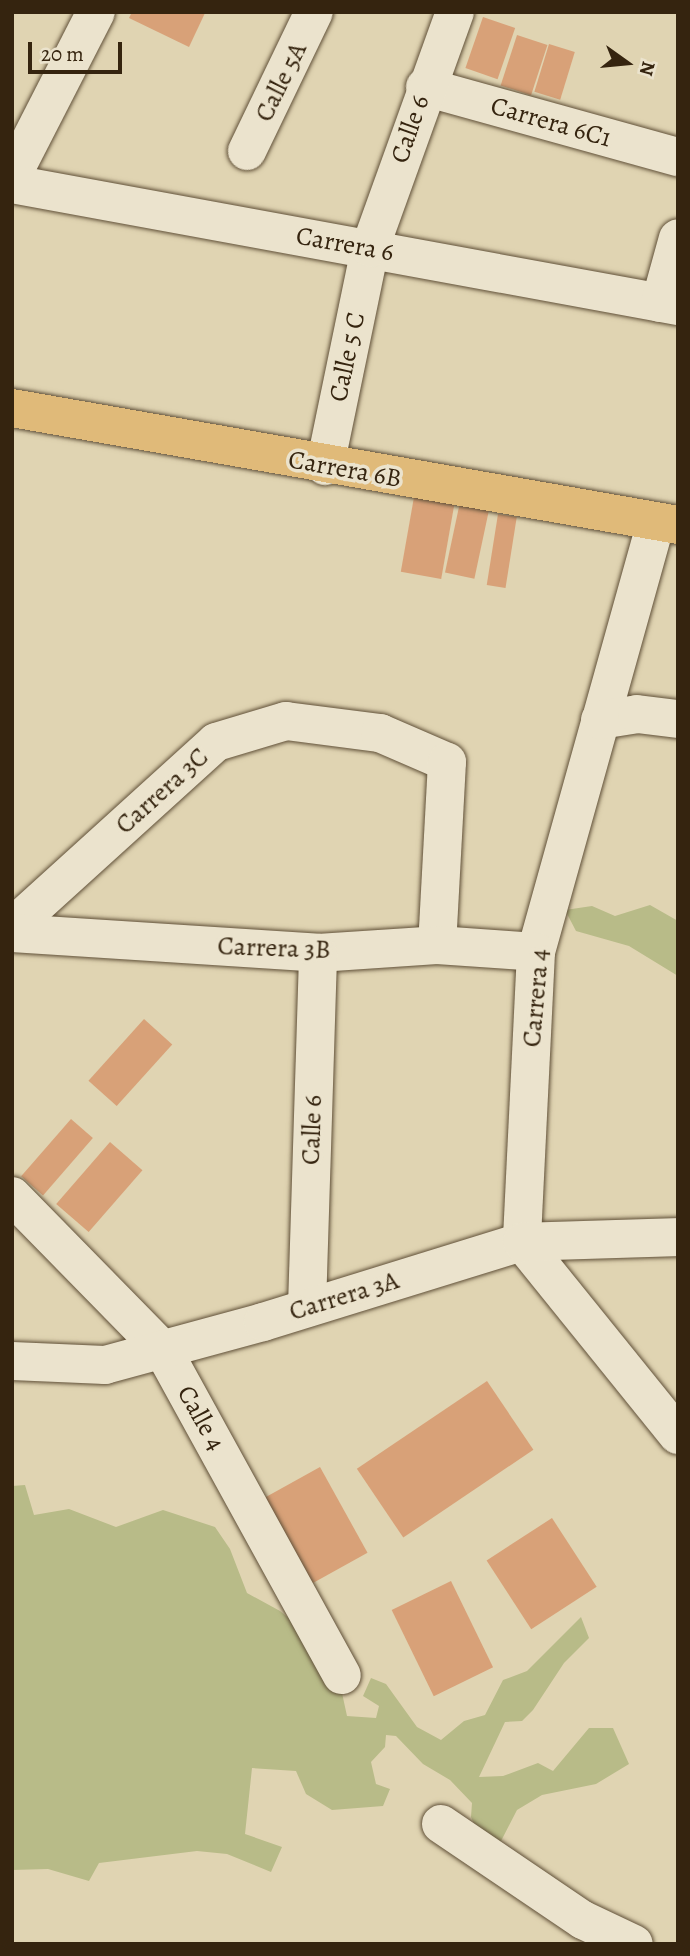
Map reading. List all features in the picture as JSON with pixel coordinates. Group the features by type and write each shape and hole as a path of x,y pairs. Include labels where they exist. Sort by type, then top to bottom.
{"highway":[{"name":"Carrera 6B","path":"12,408 325,466 667,523"}],"street":[{"path":"12,176 96,12"},
{"name":"Calle 5A","path":"247,151 314,12"},
{"name":"Calle 6","path":"370,248 425,87 455,12"},
{"name":"Carrera 6C1","path":"425,87 678,157"},
{"name":"Carrera 6","path":"12,184 669,304"},
{"path":"669,304 678,238"},
{"name":"Calle 5 C","path":"325,466 370,248"},
{"name":"Carrera 4","path":"522,1242 536,952 600,720 667,523"},
{"path":"600,720 637,714 678,719"},
{"name":"Carrera 3C","path":"12,927 216,742 286,721 380,733 447,762 437,944"},
{"name":"Carrera 3B","path":"12,933 318,953 437,944 536,952"},
{"name":"Calle 6","path":"307,1307 318,953"},
{"name":"Calle 4","path":"12,1196 163,1350 341,1675"},
{"name":"Carrera 3A","path":"12,1361 105,1365 522,1242 678,1237"},
{"path":"522,1242 678,1435"},
{"path":"441,1824 583,1920 634,1944"}],"green space":[{"path":"650,905 678,921 678,976 629,946 576,931 565,910 592,906 615,916"},
{"path":"25,1485 34,1515 69,1509 116,1527 163,1510 215,1527 230,1549 247,1593 280,1611 302,1629 342,1693 347,1716 376,1718 379,1706 363,1696 371,1678 386,1684 417,1727 441,1740 464,1721 485,1715 503,1680 527,1671 581,1617 589,1638 564,1663 533,1710 522,1721 505,1722 479,1777 503,1776 538,1763 553,1771 589,1728 613,1728 629,1764 596,1784 542,1795 517,1810 499,1845 482,1841 471,1817 472,1803 450,1780 423,1764 396,1736 386,1735 385,1747 371,1762 376,1784 390,1789 383,1806 332,1810 306,1794 296,1771 252,1768 245,1834 282,1847 271,1872 227,1854 197,1851 99,1863 89,1881 48,1869 12,1870 12,1486"}],"building":[{"path":"132,12 205,13 189,47 129,18"},
{"path":"483,17 515,28 498,79 465,68"},
{"path":"517,35 547,45 531,95 501,85"},
{"path":"549,44 575,52 560,100 534,92"},
{"path":"414,497 454,504 441,579 401,572"},
{"path":"460,502 489,508 474,579 445,572"},
{"path":"498,514 517,517 506,588 487,585"},
{"path":"144,1019 172,1044 117,1106 88,1081"},
{"path":"71,1119 93,1138 43,1195 21,1176"},
{"path":"110,1142 142,1170 89,1232 56,1204"},
{"path":"487,1381 533,1450 403,1538 357,1469"},
{"path":"320,1467 368,1553 308,1586 261,1500"},
{"path":"552,1518 597,1587 531,1629 487,1560"},
{"path":"451,1581 493,1667 434,1696 392,1610"}]}
